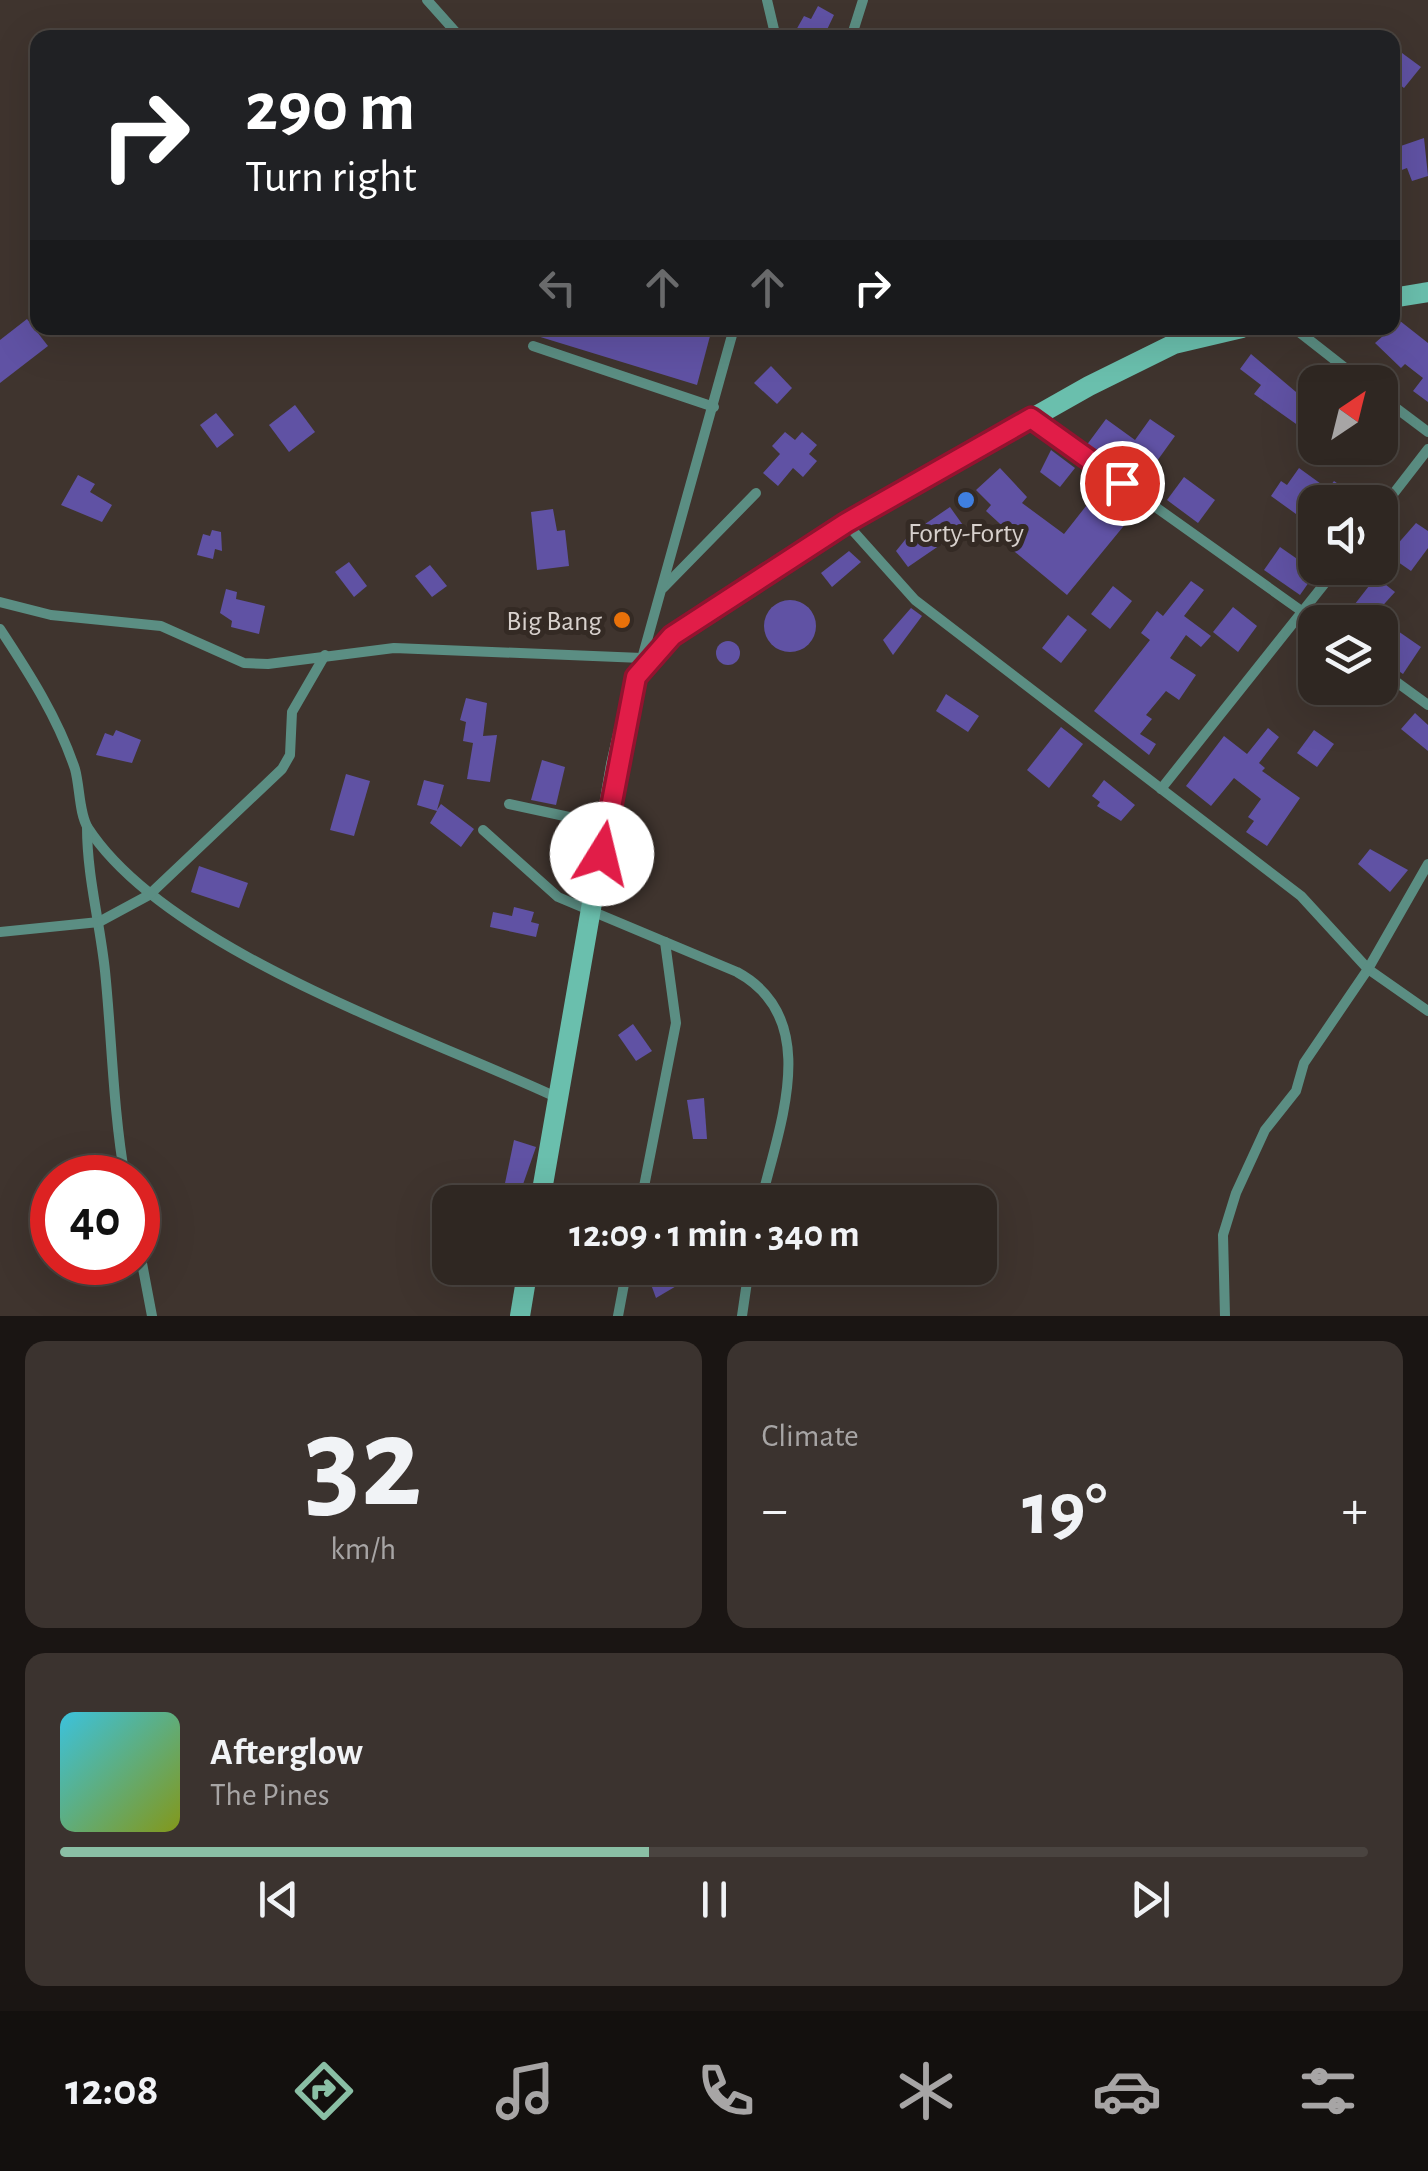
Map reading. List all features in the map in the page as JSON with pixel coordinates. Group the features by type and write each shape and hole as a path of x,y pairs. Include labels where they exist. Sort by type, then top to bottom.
{"street":[{"path":"427,0 455,30"},
{"path":"767,0 774,30"},
{"path":"854,30 864,0"},
{"path":"1400,297 1428,292"},
{"path":"543,1185 639,668 732,335"},
{"path":"0,602 51,615 160,626 244,663 268,664 394,648 639,668 672,636 846,523 1031,418 1174,344 1212,335"},
{"path":"1303,335 1341,365"},
{"path":"533,346 714,407"},
{"path":"1398,410 1428,432"},
{"path":"1031,418 1298,609"},
{"path":"1398,488 1428,449"},
{"path":"662,589 756,493"},
{"path":"846,523 915,600 1301,896 1368,969 1428,1011"},
{"path":"1307,605 1323,585"},
{"path":"1161,789 1298,617"},
{"path":"0,628 61,734 75,771 99,922 121,1155"},
{"path":"0,932 99,922 148,894 282,769 290,755 292,712 325,656"},
{"path":"1398,683 1428,705"},
{"path":"509,804 607,825"},
{"path":"86,826 148,894 254,958 382,1022 558,1098"},
{"path":"483,830 558,896 757,983 775,1003 785,1030 790,1083 765,1185"},
{"path":"1225,1316 1220,1268 1223,1234 1236,1193 1265,1130 1296,1091 1304,1063 1368,969 1428,864"},
{"path":"643,1185 676,1023 665,942"},
{"path":"146,1285 152,1316"},
{"path":"520,1316 525,1285"},
{"path":"618,1316 624,1285"},
{"path":"742,1316 746,1285"}],"building":[{"path":"818,6 834,15 827,30 796,30 804,16 811,19"},
{"path":"1402,53 1421,67 1404,88 1400,85"},
{"path":"1424,138 1428,176 1412,181 1407,168 1400,171 1400,146"},
{"path":"27,319 30,335 39,335 48,346 0,383 0,340"},
{"path":"1400,321 1428,343 1428,402 1413,391 1423,378 1405,364 1401,368 1375,343 1384,335 1400,335"},
{"path":"534,335 710,336 697,385"},
{"path":"1251,354 1298,394 1298,425 1254,394 1261,385 1240,369"},
{"path":"771,366 792,388 777,404 754,383"},
{"path":"295,405 315,432 289,452 269,425"},
{"path":"216,413 234,435 217,448 200,425"},
{"path":"1106,419 1135,440 1150,419 1175,436 1152,468 1119,444 1106,461 1086,446"},
{"path":"785,432 795,440 802,432 817,445 809,454 817,461 803,477 793,468 778,486 763,473 780,454 772,446"},
{"path":"1051,450 1075,468 1060,487 1040,472"},
{"path":"1000,468 1027,497 1022,503 1064,534 1101,487 1128,506 1121,517 1127,522 1067,595 1003,542 1010,533 986,511 991,505 976,490"},
{"path":"1299,468 1322,485 1298,485 1296,514 1271,496 1281,481 1287,485"},
{"path":"78,475 95,484 90,492 112,505 102,522 61,505"},
{"path":"1184,477 1215,500 1198,523 1167,500"},
{"path":"950,507 965,528 908,567 896,551 909,535"},
{"path":"553,509 557,531 565,530 569,566 537,570 531,512"},
{"path":"1416,523 1428,531 1428,548 1411,571 1398,562 1398,544"},
{"path":"212,530 221,532 222,551 215,549 213,559 197,555 203,534 210,536"},
{"path":"1280,547 1298,560 1298,585 1307,585 1300,595 1264,570"},
{"path":"849,551 861,562 832,587 821,573"},
{"path":"349,562 367,586 354,597 335,572"},
{"path":"430,565 447,586 432,597 415,576"},
{"path":"1191,581 1204,590 1184,616 1211,636 1201,647 1186,635 1170,658 1196,675 1179,700 1166,691 1146,715 1152,719 1140,734 1156,744 1149,755 1094,711 1150,640 1141,633 1157,611 1163,616"},
{"path":"1370,585 1386,585 1395,592 1383,605 1354,605"},
{"path":"1113,586 1132,601 1110,629 1091,614"},
{"path":"226,589 237,592 236,599 265,606 259,634 231,627 232,621 220,613"},
{"path":"790,600 808,608 816,626 808,644 790,652 772,644 764,626 772,608"},
{"path":"1233,607 1257,626 1238,652 1213,632"},
{"path":"911,608 922,616 893,655 883,640"},
{"path":"1068,615 1087,630 1061,663 1042,648"},
{"path":"1398,631 1421,647 1403,674 1398,671"},
{"path":"728,641 737,644 737,662 728,665 719,662 716,653 719,644"},
{"path":"946,694 979,716 968,732 936,711"},
{"path":"466,698 487,703 483,736 497,735 490,782 467,779 473,743 463,741 466,722 460,720"},
{"path":"1415,713 1428,725 1428,751 1401,729"},
{"path":"1061,727 1083,744 1049,788 1027,770"},
{"path":"1268,728 1279,737 1259,763 1265,768 1262,771 1300,798 1267,846 1246,832 1254,821 1248,817 1261,799 1234,778 1211,806 1186,786 1224,736 1247,754"},
{"path":"116,730 141,740 132,763 96,755 105,733 113,736"},
{"path":"1314,730 1334,744 1317,767 1297,753"},
{"path":"542,760 565,767 556,805 531,800"},
{"path":"346,774 370,781 354,836 330,830"},
{"path":"424,780 444,785 437,810 441,804 474,829 461,847 430,823 437,811 417,805"},
{"path":"1104,780 1135,805 1121,821 1097,806 1100,802 1092,796"},
{"path":"1370,849 1408,870 1390,892 1358,864"},
{"path":"199,866 248,883 239,908 191,892"},
{"path":"514,907 534,912 531,922 539,924 536,937 490,927 493,912 512,916"},
{"path":"633,1024 652,1051 636,1061 618,1035"},
{"path":"704,1098 707,1139 693,1139 687,1100"},
{"path":"514,1140 536,1147 523,1185 505,1185"},
{"path":"651,1285 678,1285 656,1298"}],"place":[{"name":"Forty-Forty","path":"966,500"},
{"name":"Big Bang","path":"622,620"}],"route":[{"path":"602,854 616,765 636,677 672,636 846,523 1031,418 1122,483"}]}
